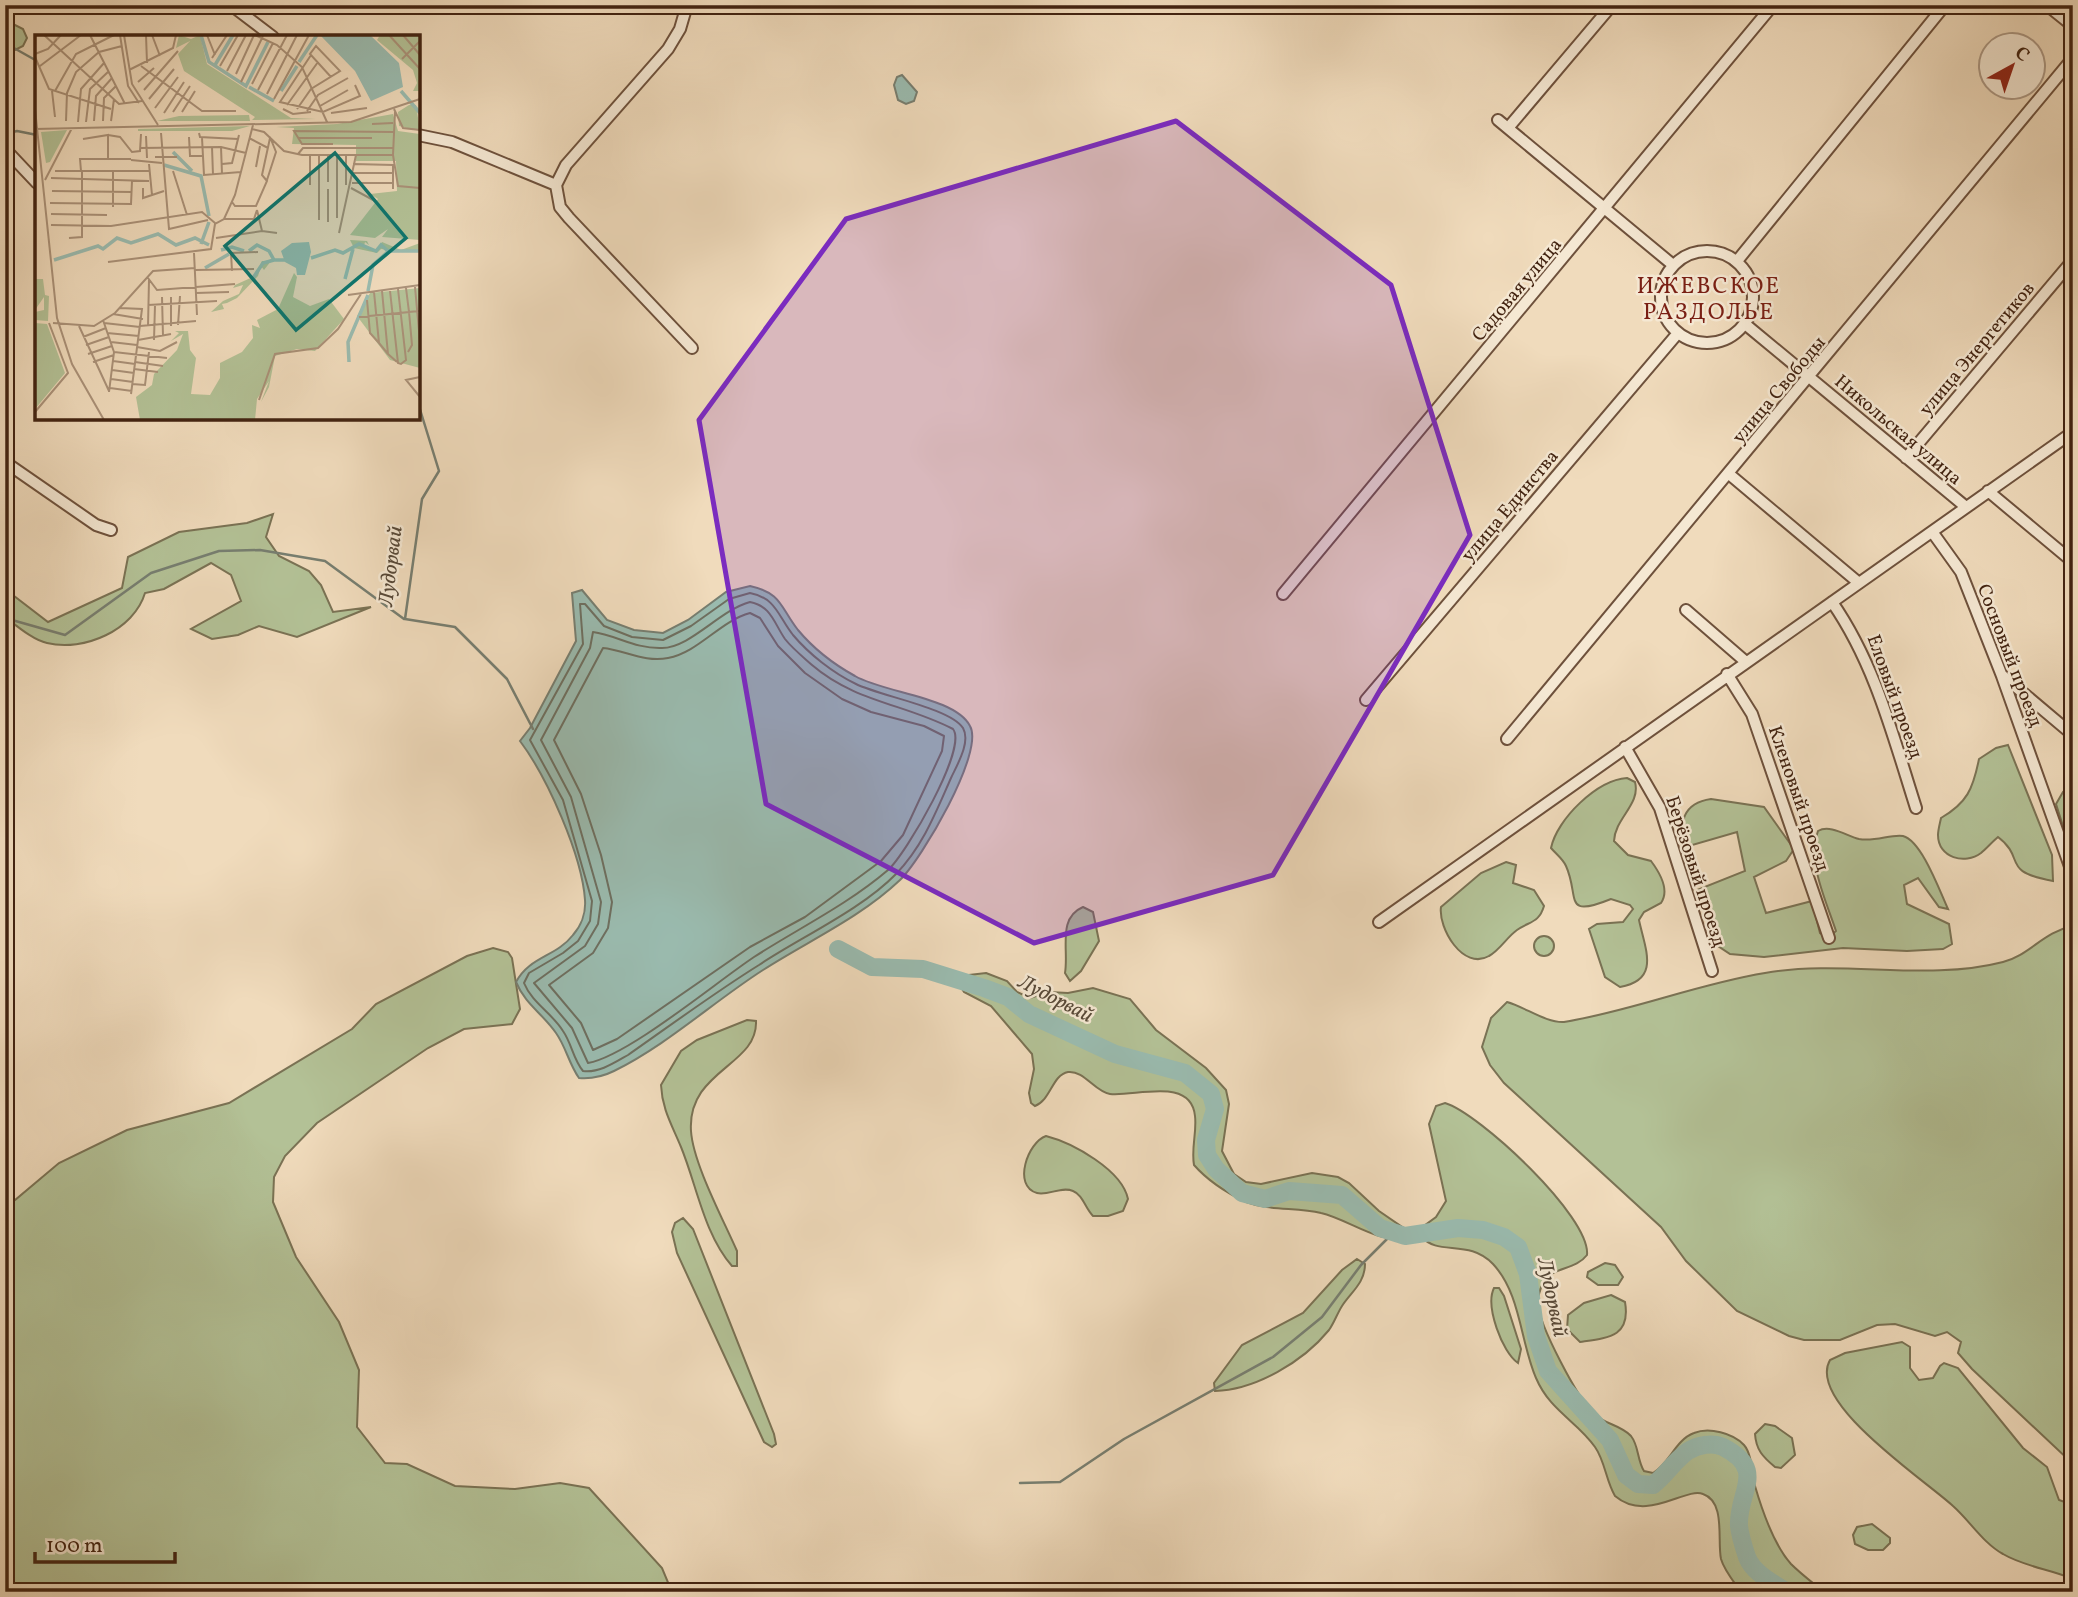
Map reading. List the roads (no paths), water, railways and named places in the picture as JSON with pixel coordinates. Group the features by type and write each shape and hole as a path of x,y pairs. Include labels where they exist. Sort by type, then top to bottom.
{"street":[{"path":"231,5 270,35"},
{"path":"687,5 680,29 668,49 566,165 556,185 560,207 569,218 692,348"},
{"path":"1508,128 1612,5"},
{"name":"Садовая улица","path":"1283,594 1773,5"},
{"path":"1737,261 1945,5"},
{"path":"2047,5 2073,26"},
{"name":"улица Свободы","path":"1507,739 1810,378 2073,58"},
{"path":"1498,120 1674,265"},
{"path":"420,135 452,142 556,185"},
{"path":"5,149 35,181"},
{"path":"1705,251 1725,254 1737,261 1752,285 1754,298 1745,324 1734,335 1713,342 1691,340 1678,333 1665,314 1661,292 1674,265 1685,256 1705,251"},
{"name":"улица Энергетиков","path":"1906,458 2073,260"},
{"name":"Никольская улица","path":"1745,324 1966,507"},
{"name":"улица Единства","path":"1366,700 1678,333"},
{"path":"1379,922 2073,432"},
{"path":"5,462 96,525 111,530"},
{"path":"1729,474 1859,583"},
{"path":"1988,491 2073,562"},
{"name":"Сосновый проезд","path":"1933,533 1961,572 2002,676 2073,875"},
{"name":"Еловый проезд","path":"1832,601 1856,636 1878,689 1916,808"},
{"path":"1686,610 1746,662"},
{"name":"Кленовый проезд","path":"1727,674 1752,714 1829,938"},
{"path":"2002,676 2073,735"},
{"name":"Берёзовый проезд","path":"1625,747 1660,808 1712,971"}],"water":[{"path":"902,75 917,92 914,101 906,104 898,100 894,85 897,77"},
{"path":"750,586 775,597 804,637 847,672 868,682 935,702 962,716 970,726 972,739 968,758 949,805 922,851 910,869 884,894 851,918 763,970 634,1061 605,1075 579,1078 556,1033 524,997 516,982 528,967 559,948 573,935 582,919 585,905 577,861 562,817 520,741 530,728 576,641 572,593 582,590 607,620 634,630 663,633 688,620 726,592"}],"waterway":[{"name":"Лудорвай","path":"5,43 35,60"},
{"path":"5,134 17,131 35,135"},
{"name":"Лудорвай","path":"420,409 439,471 422,499 405,619 455,627 507,679 533,729"},
{"path":"12,620 65,635 151,573 219,551 260,550 325,561 404,619"},
{"name":"Лудорвай","path":"838,949 872,967 923,969 984,988 1008,997 1029,1014 1115,1054 1185,1073 1211,1094 1215,1109 1206,1140 1207,1155 1216,1169 1242,1193 1265,1199 1289,1191 1342,1195 1380,1228 1405,1236 1458,1228 1483,1230 1504,1237 1518,1247 1528,1274 1536,1336 1548,1371 1610,1440 1626,1475 1638,1484 1653,1485 1688,1451 1705,1445 1719,1445 1737,1456 1747,1473 1739,1526 1747,1557 1759,1573 1787,1592"},
{"path":"1020,1483 1060,1482 1124,1439 1273,1357 1322,1317 1361,1265 1394,1232"},
{"name":"Лудорвай","path":"1772,1592 1783,1589"}],"district":[{"name":"ИЖЕВСКОЕ РАЗДОЛЬЕ","path":"1709,298"}]}
